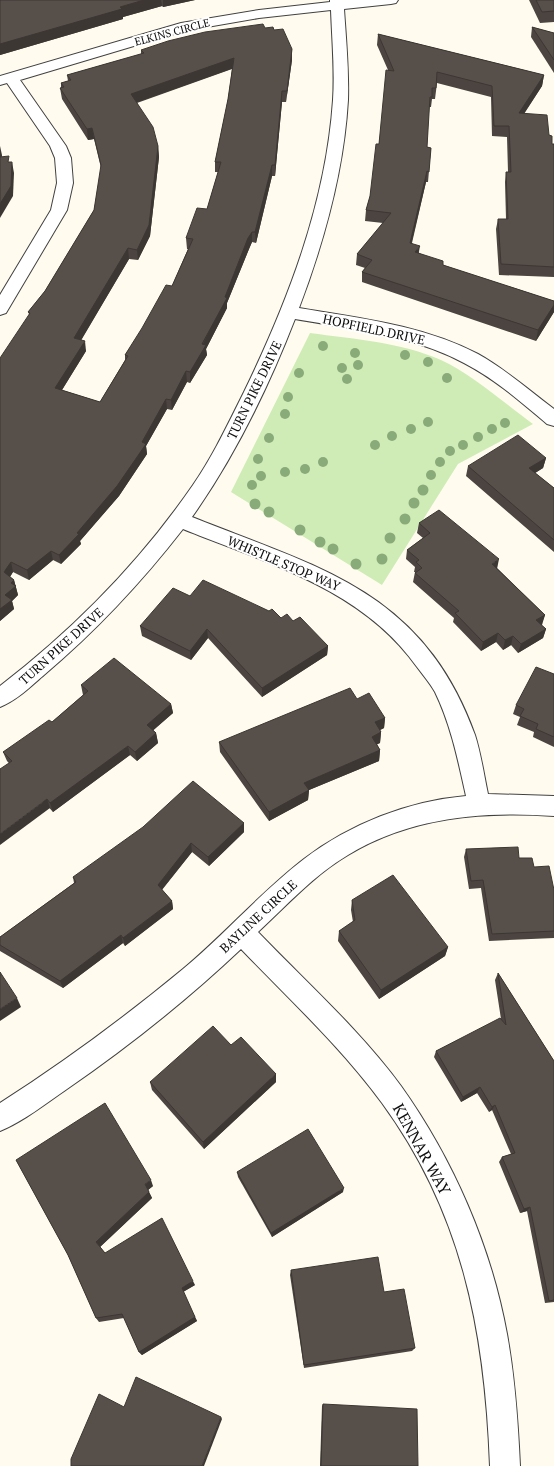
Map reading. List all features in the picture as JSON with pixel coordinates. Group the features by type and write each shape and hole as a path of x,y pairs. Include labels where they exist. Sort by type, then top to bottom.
{"street":[{"path":"337,3 391,0"},
{"name":"ELKINS CIRCLE","path":"0,309 6,290 56,216 63,196 65,183 63,158 58,146 5,79 181,27 240,16 337,3"},
{"name":"TURN PIKE DRIVE","path":"0,698 60,649 105,607 144,564 180,520 225,449 275,348 306,268 323,212 333,160 339,112 340,66 337,3"},
{"name":"HOPFIELD DRIVE","path":"290,312 408,334 451,349 489,370 552,414"},
{"name":"WHISTLE STOP WAY","path":"180,520 326,579 357,597 386,618 412,643 443,686 464,736 479,804"},
{"name":"BAYLINE CIRCLE","path":"0,1118 64,1077 175,991 242,932 314,865 350,842 388,825 429,812 479,804 525,803 554,806"},
{"name":"KENNAR WAY","path":"242,932 372,1070 402,1111 442,1179 473,1258 489,1315 503,1407 506,1466"}],"green space":[{"path":"310,333 360,339 393,345 441,360 465,373 533,424 458,464 382,585 231,492"}],"building":[{"path":"0,0 144,0 120,7 122,9 0,44"},
{"path":"536,0 554,0 554,11 542,12"},
{"path":"263,24 265,28 273,27 274,30 283,29 292,49 287,91 282,91 275,165 272,165 255,232 252,232 248,238 225,297 227,298 202,344 206,345 190,372 186,371 171,400 166,399 142,442 146,444 117,486 77,533 79,534 59,555 51,551 27,570 11,562 4,572 14,580 11,583 16,586 5,595 12,600 0,609 0,358 30,313 28,312 45,291 94,210 101,165 92,128 87,129 60,88 64,87 61,83 71,80 67,75 144,53 141,50 168,41 205,32","holes":["234,58 228,99 215,162 221,162 207,209 197,208 186,238 193,239 172,286 166,285 125,355 128,356 100,402 55,388 85,341 74,338 128,248 137,250 149,225 158,146 153,127 131,94"]},
{"path":"532,27 554,33 554,60"},
{"path":"378,34 544,75 519,113 547,115 549,135 552,136 552,144 554,144 554,267 501,264 498,219 508,219 506,172 511,172 509,126 494,126 492,86 437,72 436,88 432,88 432,97 430,97 427,147 431,148 429,172 427,171 410,243 420,246 415,252 443,261 443,265 554,301 554,305 538,330 362,272 372,260 357,254 391,213 366,210 370,196 376,144 379,144 386,70 394,71"},
{"path":"9,156 8,162 12,162 11,186 0,204 0,157"},
{"path":"518,435 546,458 529,468 554,488 554,540 468,466"},
{"path":"439,510 499,559 492,564 545,615 536,620 546,629 521,644 513,636 505,640 498,633 483,642 455,613 459,611 415,573 422,568 416,562 419,560 407,550 430,533 419,523"},
{"path":"203,580 269,611 272,609 281,618 287,614 293,621 300,617 328,646 262,688 207,629 190,651 140,626 173,588 190,596"},
{"path":"114,658 171,704 147,725 156,733 135,752 128,746 50,803 47,799 0,834 0,769 12,761 3,752 49,720 52,722 88,691 81,685"},
{"path":"536,667 554,674 554,737 536,729 538,724 520,716 524,709 516,705"},
{"path":"350,688 357,699 369,693 385,718 375,722 381,732 372,737 380,750 304,783 309,790 269,812 219,742"},
{"path":"193,781 244,823 208,857 191,843 158,885 172,901 123,938 121,935 60,981 0,945 0,937 76,882 73,877 143,827"},
{"path":"518,847 519,858 532,858 534,867 549,866 554,890 554,931 492,934 483,880 471,881 466,849"},
{"path":"393,875 448,947 381,990 339,931 355,920 352,900"},
{"path":"0,972 17,998 0,1009"},
{"path":"498,973 554,1061 554,1300 549,1301 530,1207 524,1209 502,1157 515,1153 495,1105 492,1107 480,1087 463,1097 436,1051 500,1018 506,1025"},
{"path":"213,1026 231,1045 241,1037 276,1074 203,1142 150,1082"},
{"path":"105,1103 151,1180 145,1184 149,1192 96,1242 105,1253 162,1218 193,1281 182,1288 195,1317 139,1352 122,1314 96,1318 68,1255 16,1160"},
{"path":"308,1129 344,1188 271,1233 237,1172"},
{"path":"378,1257 384,1292 404,1289 415,1348 304,1365 291,1270"},
{"path":"136,1377 221,1417 202,1466 71,1466 71,1459 99,1394 124,1407"},
{"path":"323,1404 417,1409 418,1466 321,1466"}]}
